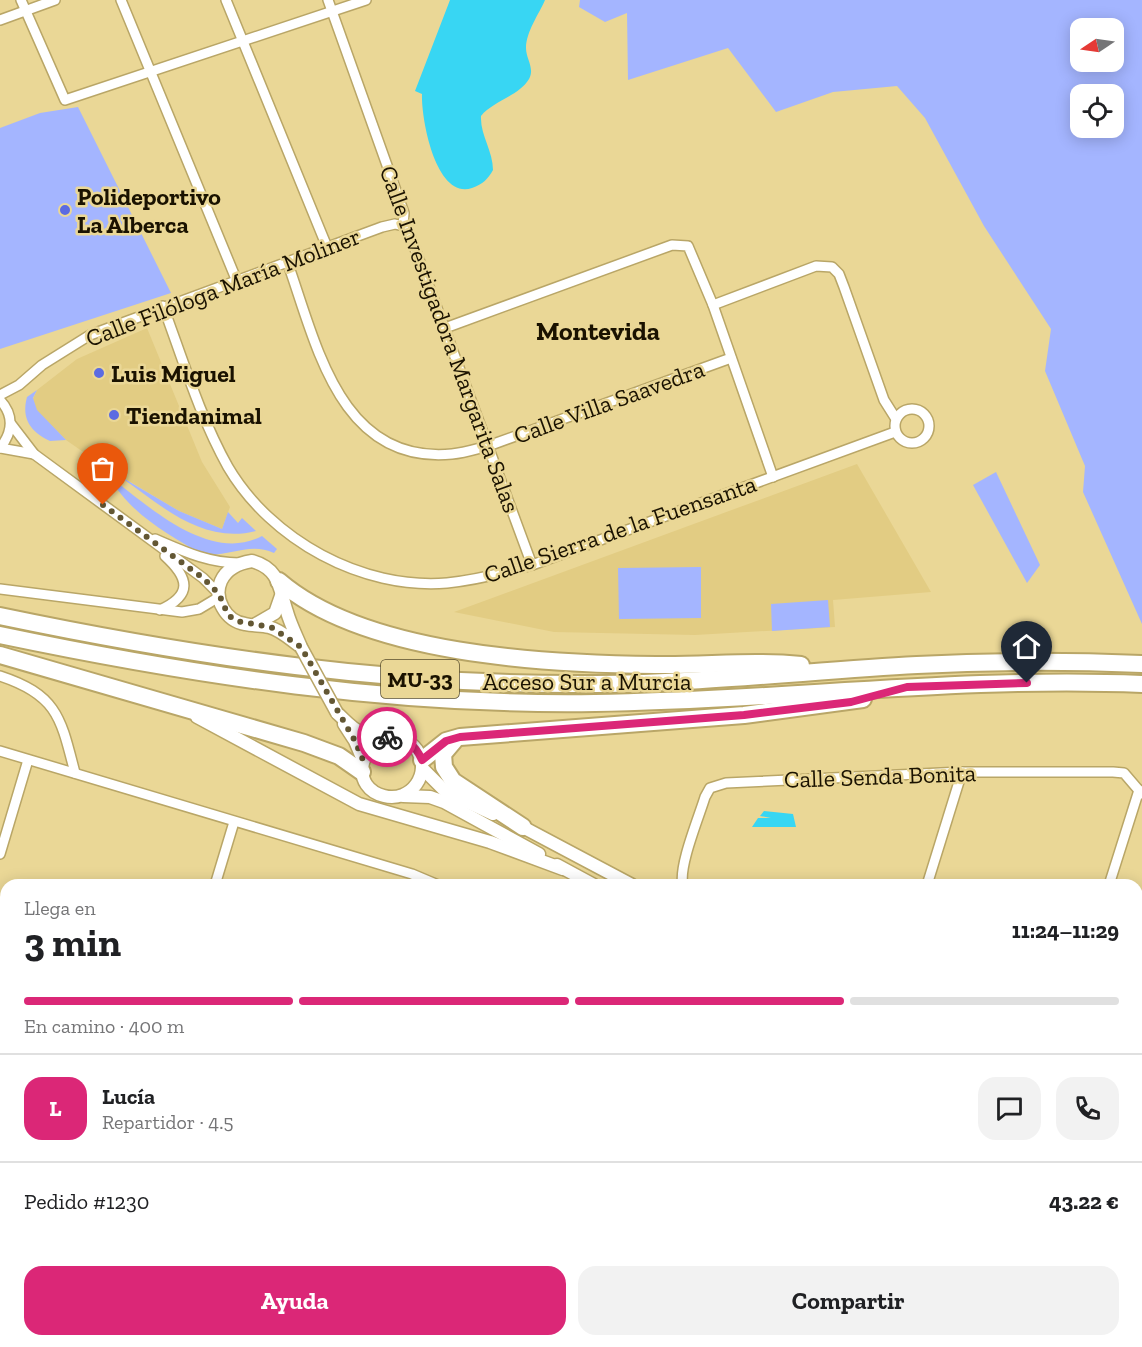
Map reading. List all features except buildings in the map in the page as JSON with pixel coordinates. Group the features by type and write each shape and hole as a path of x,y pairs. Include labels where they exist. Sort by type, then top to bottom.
{"highway":[{"path":"281,586 348,621 393,635 453,648 562,662 656,665 787,664 844,670"},
{"name":"Acceso Sur a Murcia","path":"0,616 213,656 342,672 425,679 550,684 649,683 987,662 1142,664"},
{"name":"Acceso Sur a Murcia","path":"0,635 133,662 284,685 456,699 553,703 662,702 907,687 1062,683 1142,684"},
{"path":"0,655 183,710 304,743 363,766"},
{"path":"422,764 446,741 460,737 744,715 851,702 907,687"},
{"path":"460,737 443,754 444,767 453,781 523,827"}],"street":[{"path":"21,0 65,100 366,0"},
{"path":"0,20 56,0"},
{"path":"121,0 236,279"},
{"path":"226,0 327,247"},
{"name":"Calle Investigadora Margarita Salas","path":"328,0 404,213 403,226 411,238 532,565"},
{"name":"Calle Filóloga María Moliner","path":"0,395 19,385 42,365 90,335 236,279 389,225 403,226"},
{"path":"445,328 681,244 688,246 693,253 713,305 773,477"},
{"name":"Calle Villa Saavedra","path":"287,261 331,383 344,405 356,419 383,441 411,451 452,454 488,446 731,358"},
{"path":"713,305 816,266 832,267 842,281 884,400 896,419 895,432 899,438 911,444 923,439 929,427 924,415 912,409 906,410 896,419"},
{"name":"Calle Sierra de la Fuensanta","path":"163,306 210,430 229,468 253,502 301,543 347,566 408,583 446,583 486,578 532,565 895,432"},
{"name":"Calle Filóloga María Moliner","path":"8,409 19,385"},
{"path":"0,400 8,409 11,424 7,440 0,448"},
{"path":"11,424 34,454 203,578 219,596 228,615 246,624 271,627 301,647"},
{"path":"0,448 34,454"},
{"path":"137,530 196,557 221,563 252,561 263,564 273,571 281,586 301,647 355,741 372,790 381,795 430,797 457,808 582,879"},
{"path":"137,530 180,570 184,581 181,597 160,610"},
{"path":"0,589 182,612 199,609 219,596 221,581 229,570 240,563"},
{"path":"256,624 275,613 281,586"},
{"path":"0,676 35,690 48,702 64,733 75,773"},
{"path":"183,710 359,804 490,842 563,869"},
{"path":"337,713 361,732 397,737 413,745 422,764 437,786 458,799 523,827 621,879"},
{"path":"363,766 372,745 388,737"},
{"path":"0,751 423,879"},
{"path":"0,854 28,760"},
{"path":"402,796 416,786 422,764"},
{"path":"929,879 962,772"},
{"name":"Calle Senda Bonita","path":"681,879 705,797 710,788 717,785 962,772 1113,772 1124,773 1140,792"},
{"path":"1111,879 1140,792"},
{"path":"217,879 234,822"}],"shaded area":[{"path":"450,0 545,0 530,29 527,42 526,52 531,67 529,79 519,90 492,106 481,116 482,130 493,170 485,181 472,188 459,188 449,182 440,170 428,138 422,94 415,91"},
{"path":"580,0 1142,0 1142,624 1083,492 1085,466 1045,371 1051,329 984,226 925,118 897,86 833,92 776,112 728,48 628,80 627,13 605,22 579,7"},
{"name":"Polideportivo La Alberca","path":"78,107 171,293 0,349 0,128 40,113"},
{"path":"147,328 202,462 230,507 222,529 179,511 102,465 66,440 36,410 33,399 37,390 77,359"},
{"path":"37,390 33,398 37,410 66,440 50,441 29,424 25,405 27,397"},
{"path":"857,464 931,592 833,600 835,627 695,635 554,632 454,612"},
{"path":"996,472 1040,565 1027,583 973,485"},
{"path":"118,475 179,511 222,529 228,512 238,523 242,518 256,531 236,534 199,527 165,509"},
{"path":"109,476 161,516 201,537 222,543 242,543 262,536 277,549 274,553 247,549 212,555 202,554 176,539 138,511 117,489"},
{"path":"701,567 701,618 619,619 618,568"},
{"path":"828,600 830,627 772,631 771,604"},
{"path":"764,811 793,814 796,827 752,827 758,818 771,818 760,816"}],"way so far":[{"path":"103,505 203,578 219,594 222,607 236,621 271,627 301,647 355,741 363,760 372,745 387,737"}],"place":[{"name":"Polideportivo La Alberca","path":"65,210"},
{"name":"Luis Miguel","path":"99,373"},
{"name":"Tiendanimal","path":"114,415"}],"district":[{"name":"Montevida","path":"598,331"}],"route":[{"path":"387,737 397,737 413,745 422,760 446,741 460,737 744,715 851,702 907,687 1027,683"}]}
